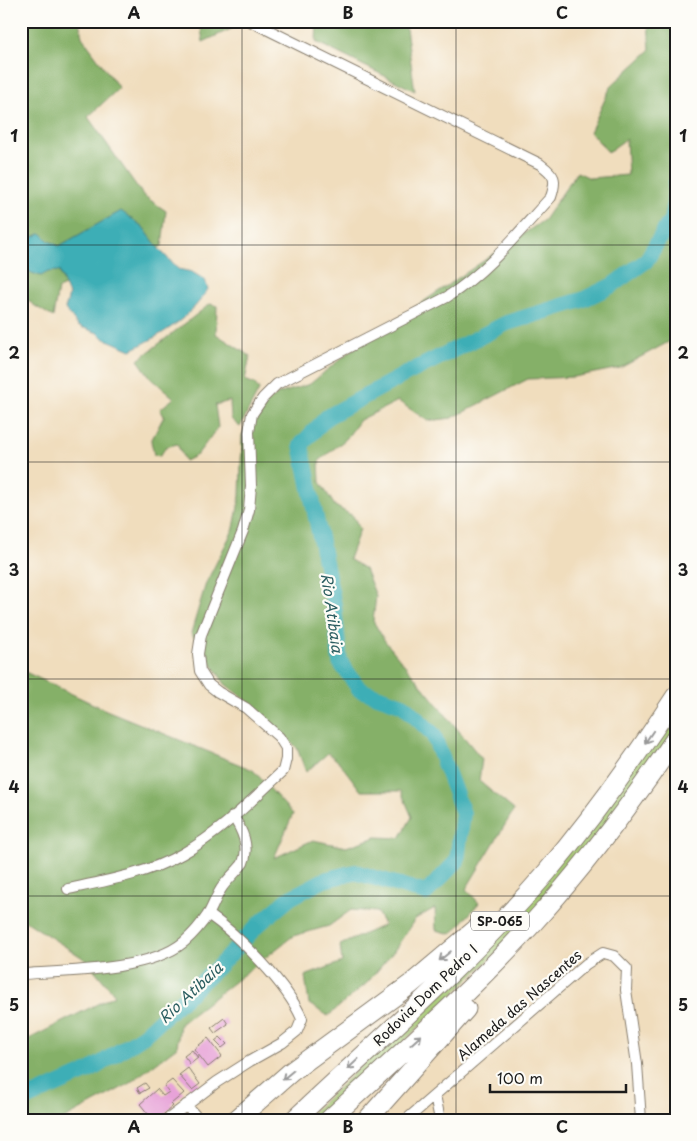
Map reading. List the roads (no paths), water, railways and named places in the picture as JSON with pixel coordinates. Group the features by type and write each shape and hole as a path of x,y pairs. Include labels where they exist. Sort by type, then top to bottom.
{"highway":[{"name":"Rodovia Dom Pedro I","path":"294,1120 427,995 545,874 604,798 676,696"},
{"name":"Rodovia Dom Pedro I","path":"329,1120 431,1026 533,923 582,866 618,820 676,740"},
{"path":"367,1120 574,888 619,829 676,740"},
{"path":"236,1120 290,1072 411,984 468,937 522,885 604,798"}],"street":[{"path":"68,890 114,879 149,868 180,855 207,839 283,771 286,748 279,737 246,708 209,685 200,671 198,654 201,635 243,531 249,510 251,486 249,432 252,414 263,398 277,384 447,298 465,286 488,266 545,204 551,197 555,184 550,172 540,164 250,21"},
{"path":"21,974 133,964 161,956 184,942 208,914 219,892 230,876 242,864 246,847 242,831 233,816"},
{"path":"167,1120 217,1082 282,1043 297,1031 302,1019 296,1005 257,958 225,926 208,914"},
{"name":"Alameda das Nascentes","path":"406,1120 586,964 603,953 614,956 628,969 626,990 637,1064 641,1120"},
{"path":"435,1095 440,1120"},
{"path":"186,1105 199,1120"}],"water":[{"path":"121,211 143,227 160,250 178,269 192,272 205,280 208,289 201,300 184,318 164,332 131,350 103,338 98,333 78,326 65,309 69,295 59,271 48,272 41,276 21,267 21,246 29,239 41,233 49,241 59,246"}],"waterway":[{"name":"Rio Atibaia","path":"21,1101 91,1070 144,1035 218,967 259,924 290,898 324,880 355,872 426,893 457,861 463,813 433,734 403,705 360,690 340,662 334,605 301,445 327,417 404,375 507,323 582,300 611,286 646,261 673,216 676,183"}]}
